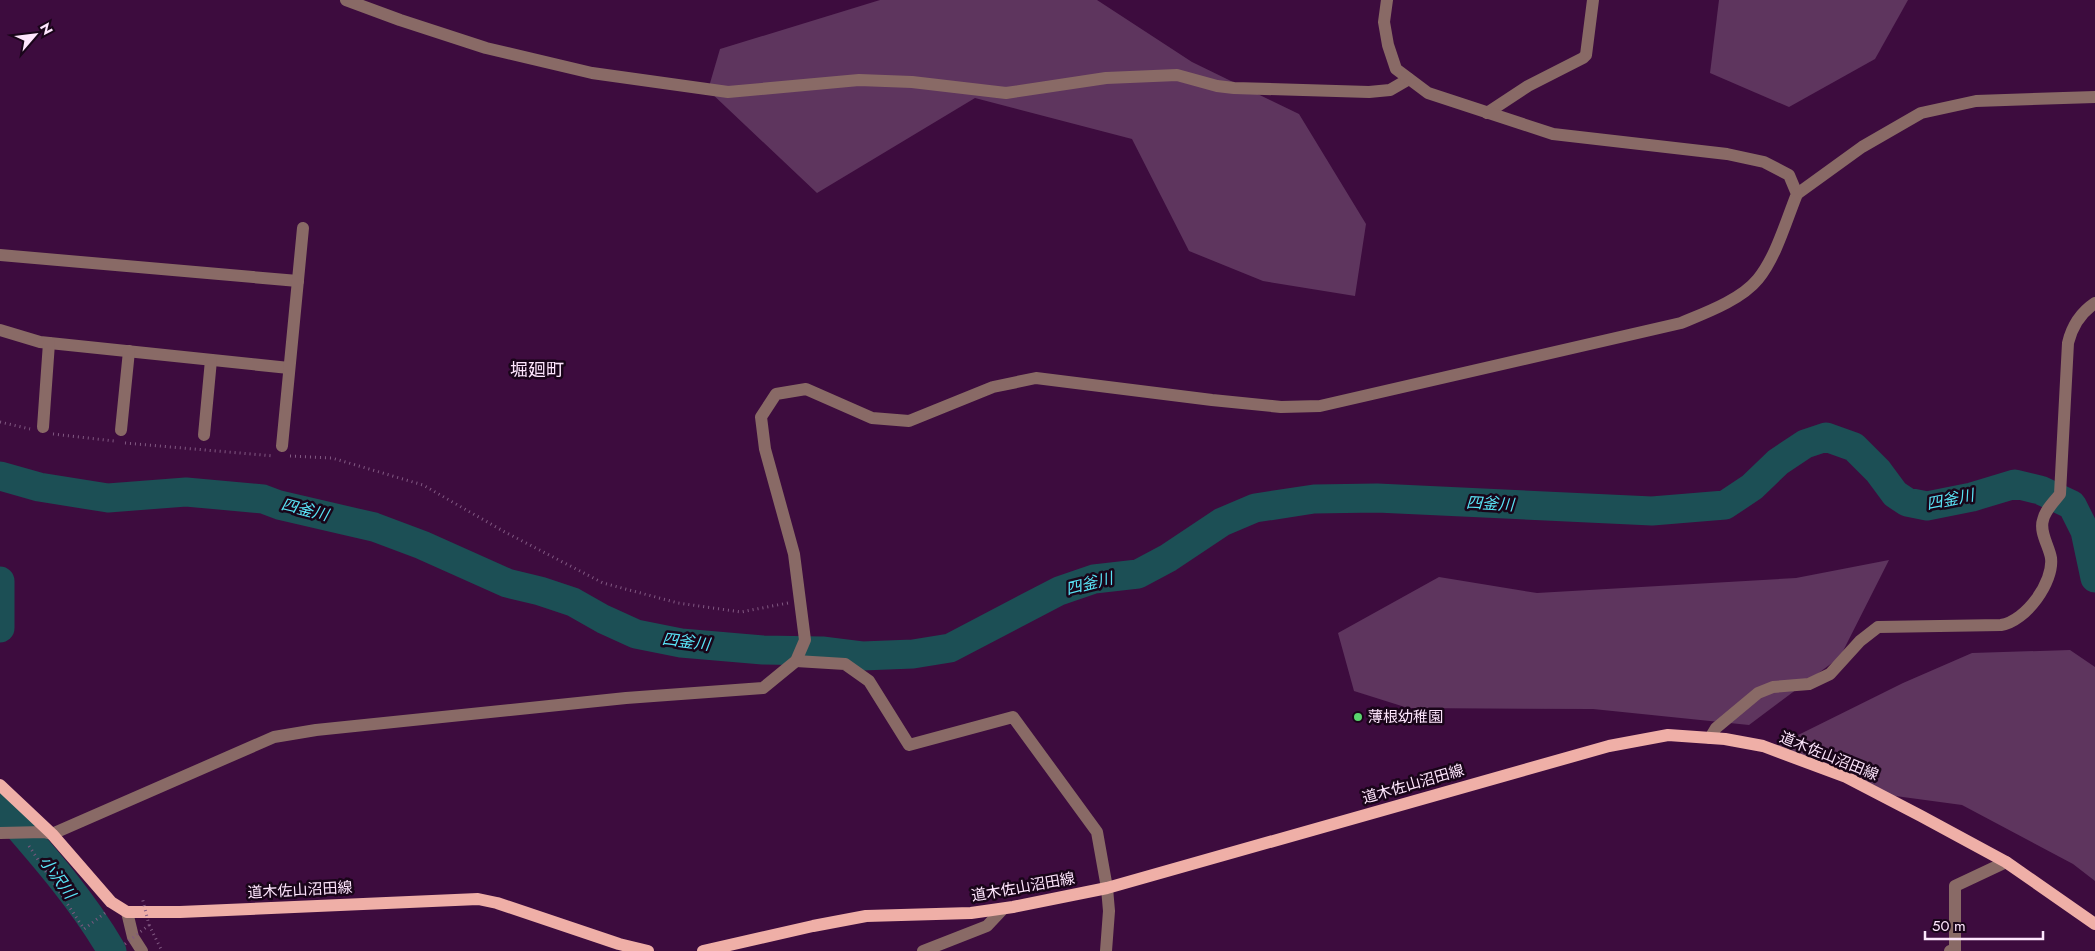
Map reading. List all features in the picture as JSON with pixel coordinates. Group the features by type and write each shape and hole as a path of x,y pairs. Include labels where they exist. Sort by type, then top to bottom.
{"main road":[{"name":"道木佐山沼田線","path":"703,951 866,916 970,913 1003,909 1107,888 1609,746 1668,735 1710,738 1764,746 1846,777 2006,862 2095,924"},
{"path":"0,785 48,833 111,902 127,912"},
{"name":"道木佐山沼田線","path":"127,912 180,912 478,899 497,903 618,944 648,951"}],"street":[{"path":"346,0 486,48 592,73 728,92 859,80 912,82 1006,93 1106,78 1169,75 1177,75 1217,86 1234,88 1369,92 1390,90 1409,79"},
{"path":"1387,0 1384,22 1388,46 1396,69 1428,93 1553,134 1727,154 1764,162 1789,175 1797,194"},
{"path":"1487,113 1528,86 1586,55 1593,0"},
{"path":"0,833 48,833 274,737 316,730 626,698 763,688 796,661 805,640 794,554 765,449 761,417 776,394 806,389 872,418 909,421 993,387 1036,378 1282,407 1320,406 1681,324 1724,306 1757,281 1766,266 1797,194 1862,147 1921,113 1976,102 2095,97"},
{"path":"282,446 303,228"},
{"path":"0,255 298,281"},
{"path":"1710,738 1716,728 1758,693 1774,687 1809,684 1830,674 1860,641 1878,627 2001,625 2015,620 2028,609 2046,584 2050,571 2050,554 2042,526 2047,511 2060,494 2068,343 2073,324 2095,303"},
{"path":"0,330 49,343 289,368"},
{"path":"43,430 49,343"},
{"path":"123,436 129,351"},
{"path":"204,435 211,360"},
{"path":"796,661 845,664 869,681 909,745 1013,717 1097,832 1109,911 1106,951"},
{"path":"1950,951 1955,950 1955,886 2006,862"},
{"path":"923,951 987,926 1003,909"},
{"path":"127,912 133,937 142,951"}],"path":[{"path":"0,422 115,441"},
{"path":"123,436 272,456 332,458 422,485 503,531 603,583 678,603 741,612 801,600"},
{"path":"19,833 26,840 84,929 107,912"},
{"path":"142,897 149,925 162,951"},
{"path":"125,944 149,925"}],"shaded area":[{"path":"880,0 1097,0 1192,62 1299,114 1366,224 1355,296 1263,281 1189,251 1132,139 975,98 817,193 708,90 720,49"},
{"path":"1719,0 1908,0 1875,59 1789,107 1710,73"},
{"path":"1889,560 1840,657 1749,725 1593,709 1408,708 1354,691 1338,633 1439,577 1537,593 1796,578"},
{"path":"2070,650 2095,667 2095,881 2073,864 1962,805 1888,795 1768,750 1903,683 1972,653"}],"waterway":[{"name":"四釜川","path":"0,476 39,487 108,498 186,492 263,499 279,505 374,527 422,545 507,583 573,602 603,619 636,634 681,643 763,650 822,651 862,656 913,654 950,648 1059,591 1094,579 1138,574 1168,558 1222,522 1255,508 1314,499 1377,498 1652,511 1725,505 1752,487 1778,462 1805,444 1826,437 1854,447 1878,471 1895,494 1907,502 1927,506 1972,497 2015,484 2040,490 2072,505 2085,531 2095,578"},
{"name":"小沢川","path":"0,581 0,628"},
{"name":"小沢川","path":"0,806 45,858 87,912 112,951"}],"place":[{"name":"薄根幼稚園","path":"1358,717"}],"district":[{"name":"堀廻町","path":"537,370"}]}
